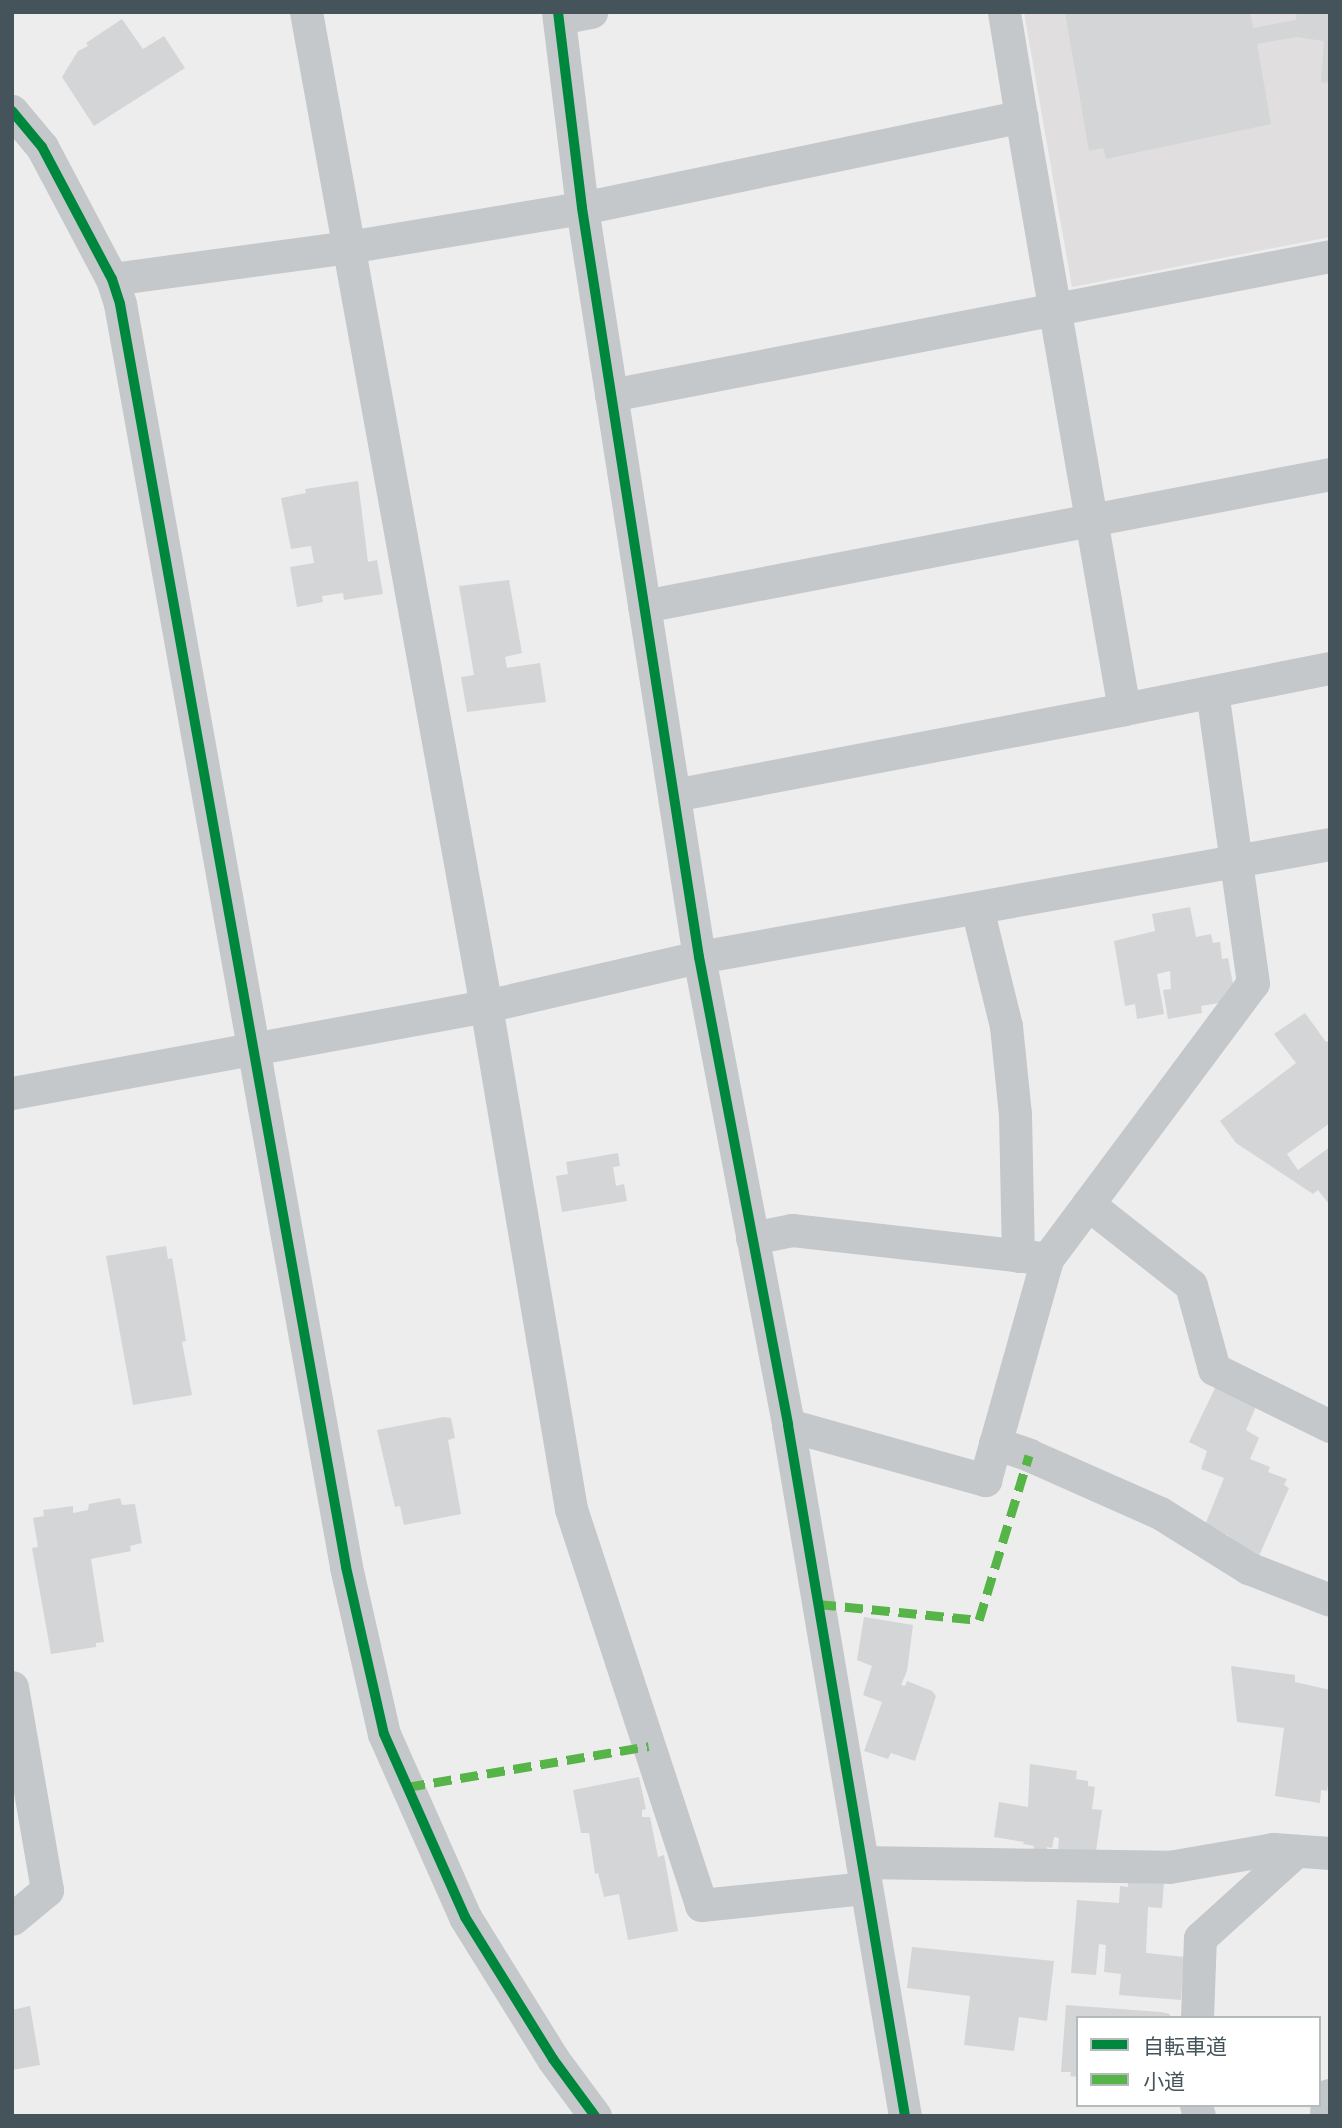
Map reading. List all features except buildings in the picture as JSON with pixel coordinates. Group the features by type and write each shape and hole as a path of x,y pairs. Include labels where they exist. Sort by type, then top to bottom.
{"main road":[{"path":"1329,2116 1330,2098"}],"street":[{"path":"306,12 486,1006 571,1509 701,1905 864,1875 1170,1867 1273,1849 1330,1853"},
{"path":"1004,12 1124,709"},
{"path":"569,14 582,208 699,957 788,1425 905,2116"},
{"path":"12,111 42,147 112,279 120,304 251,1051 346,1567 384,1734 465,1917 553,2059 595,2116"},
{"path":"112,279 348,247 582,208 1021,116"},
{"path":"611,395 1330,256"},
{"path":"645,606 1330,474"},
{"path":"674,795 1330,668"},
{"path":"1032,1257 1088,1203 1253,983 1238,861 1212,692"},
{"path":"12,1093 486,1006 699,957 1330,844"},
{"path":"788,1425 985,1480 995,1443 1032,1257 1006,1026 977,908"},
{"path":"1088,1203 1191,1285 1214,1369 1330,1426"},
{"path":"752,1238 792,1230 1032,1257"},
{"path":"995,1443 1029,1455 1160,1513 1248,1567 1330,1600"},
{"path":"12,1687 47,1890 12,1919"},
{"path":"1197,2016 1200,1938 1296,1851"}],"shaded area":[{"path":"1024,12 1330,12 1330,237 1072,287"}],"marked path":[{"path":"818,1604 979,1620 1029,1455"},
{"path":"407,1787 649,1746"}],"cycle path":[{"path":"558,12 582,208 699,957 788,1425 905,2116"},
{"path":"12,111 42,147 112,279 120,304 346,1567 384,1734 465,1917 553,2059 595,2116"}]}
